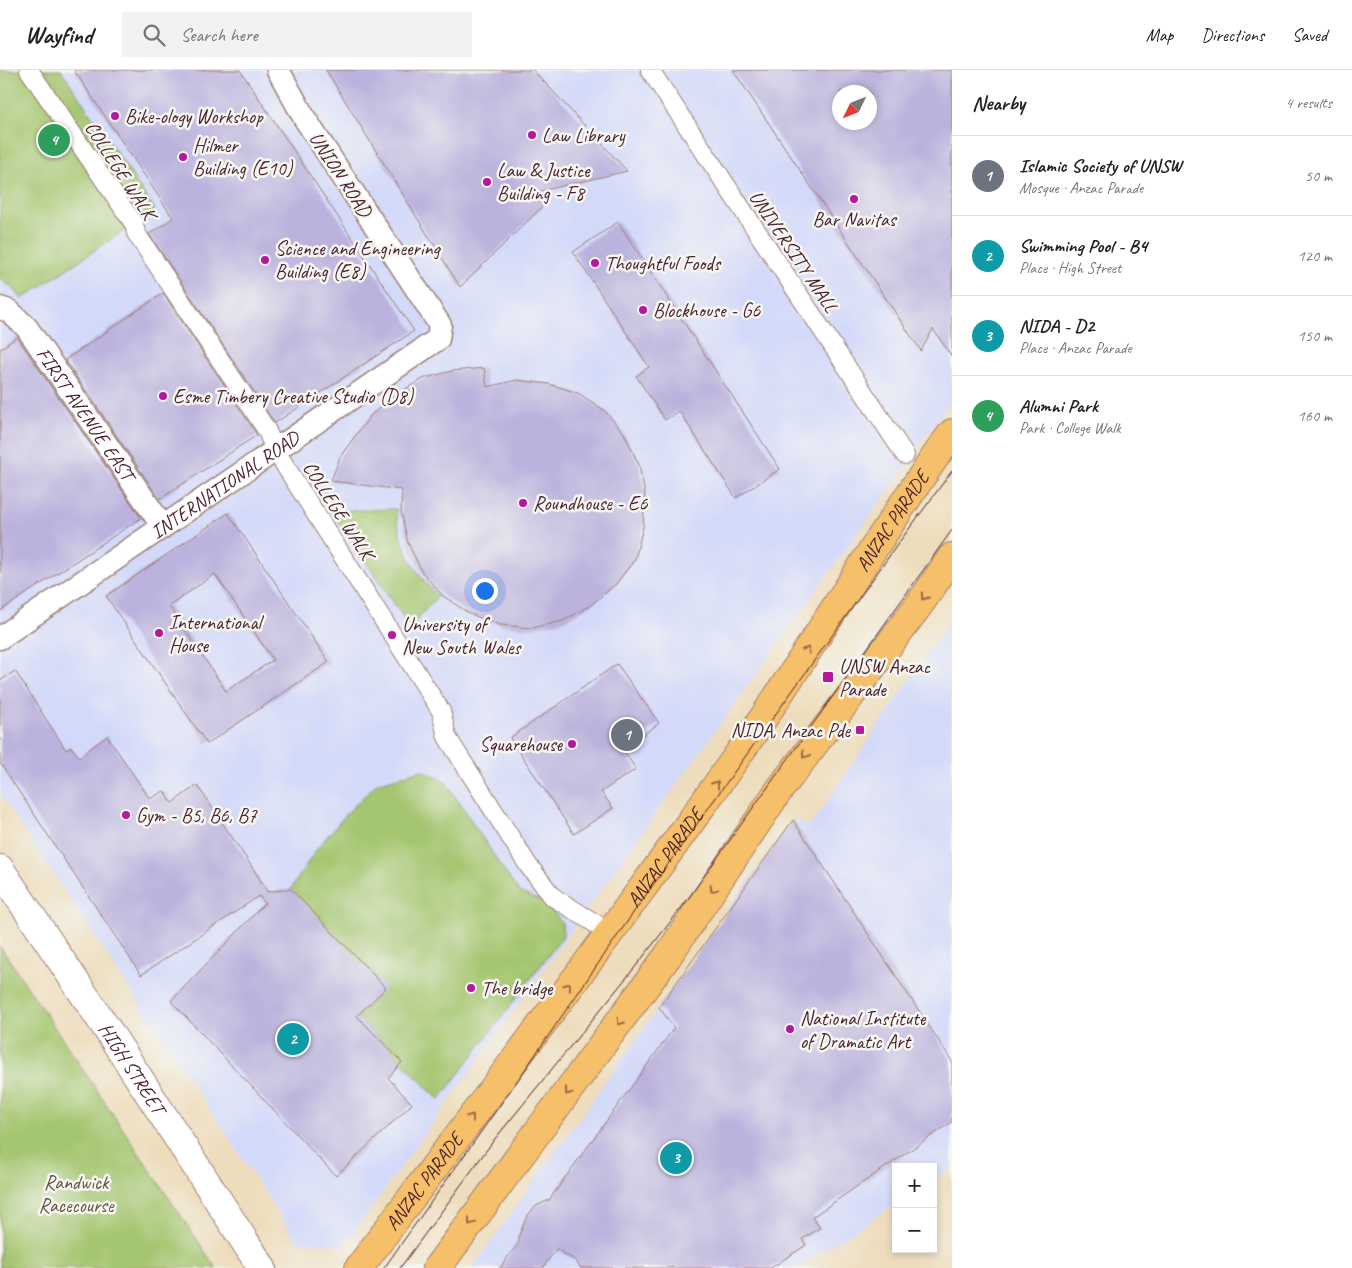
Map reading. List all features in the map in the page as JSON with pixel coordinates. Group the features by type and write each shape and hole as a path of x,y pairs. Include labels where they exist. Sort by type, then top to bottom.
{"main road":[{"name":"ANZAC PARADE","path":"359,1268 609,932 747,741 917,482 952,433"},
{"path":"437,1268 667,957 777,793 919,605 952,557"}],"street":[{"name":"COLLEGE WALK","path":"29,70 134,224 136,233 266,429 275,450 441,711 447,737 528,865 553,897 609,932"},
{"name":"UNION ROAD","path":"278,70 305,119 440,325"},
{"name":"UNIVERSITY MALL","path":"650,70 905,455"},
{"name":"FIRST AVENUE EAST","path":"0,308 9,311 27,328 163,527"},
{"name":"INTERNATIONAL ROAD","path":"0,638 438,339 440,325"},
{"name":"HIGH STREET","path":"0,869 109,1032 262,1268"}],"shaded area":[{"name":"University of New South Wales","path":"0,70 952,70 952,400 344,1246 297,1241 0,794"},
{"name":"National Institute of Dramatic Art","path":"952,617 952,1168 937,1177 937,1163 892,1163 892,1207 796,1268 472,1268 793,820 811,825"}],"green space":[{"path":"0,70 61,70 155,210 22,299 13,288 0,279"},
{"path":"396,509 400,534 409,556 421,577 438,596 410,627 331,511"},
{"path":"422,770 445,781 519,892 548,904 562,923 563,936 439,1100 357,1016 291,889 316,850 348,812 377,783"},
{"name":"Randwick Racecourse","path":"0,946 216,1268 0,1268"}],"building":[{"name":"Science and Engineering Building (E8)","path":"74,70 240,70 414,331 275,423 149,234 173,218"},
{"name":"Law & Justice Building - F8","path":"326,70 533,70 627,171 532,193 542,207 460,287"},
{"path":"733,70 952,70 952,357 933,329 921,351"},
{"name":"Blockhouse - G6","path":"618,222 780,469 736,498 679,411 665,420 636,376 649,367 573,252"},
{"name":"Esme Timbery Creative Studio (D8)","path":"163,293 257,435 160,499 65,360"},
{"path":"17,337 141,518 0,611 0,349"},
{"name":"Roundhouse - E6","path":"484,368 487,387 517,380 549,384 578,393 604,410 624,433 639,465 645,494 643,527 635,559 616,584 591,605 563,621 532,628 500,625 470,614 443,596 422,572 408,543 401,512 402,490 331,481 340,457 355,436 372,414 398,393 425,378 452,371"},
{"name":"International House","path":"228,513 329,662 207,744 106,596","holes":["215,574 273,660 226,691 169,606"]},
{"name":"Squarehouse","path":"617,664 659,723 623,750 636,769 601,792 613,808 574,834 510,738"},
{"path":"15,671 66,750 71,747 79,757 107,736 150,799 164,791 172,803 197,785 254,870 266,892 291,889 386,988 357,1016 402,1062 388,1078 412,1104 336,1176 171,1001 265,903 259,896 141,975 0,763 0,681"},
{"name":"National Institute of Dramatic Art","path":"793,820 952,1061 952,1122 812,1217 820,1228 802,1239 806,1245 771,1268 580,1268 576,1261 556,1249 543,1268 500,1268 519,1242 519,1235 527,1216 536,1206 549,1200 674,1028 659,1007"}],"tram line":[{"path":"384,1268 515,1084 638,906 952,471"},
{"path":"400,1268 494,1140 682,907 952,530"}],"place":[{"name":"Bike-ology Workshop","path":"115,116"},
{"name":"Law Library","path":"532,135"},
{"name":"Alumni Park","path":"54,140"},
{"name":"Hilmer Building (E10)","path":"183,157"},
{"name":"Law & Justice Building - F8","path":"487,182"},
{"name":"Bar Navitas","path":"854,199"},
{"name":"Science and Engineering Building (E8)","path":"265,260"},
{"name":"Thoughtful Foods","path":"595,263"},
{"name":"Blockhouse - G6","path":"643,310"},
{"name":"Esme Timbery Creative Studio (D8)","path":"163,396"},
{"name":"Roundhouse - E6","path":"523,503"},
{"name":"International House","path":"159,633"},
{"name":"University of New South Wales","path":"392,635"},
{"name":"UNSW Anzac Parade","path":"828,677"},
{"name":"NIDA, Anzac Pde","path":"860,730"},
{"name":"Islamic Society of UNSW","path":"627,735"},
{"name":"Squarehouse","path":"572,744"},
{"name":"Gym - B5, B6, B7","path":"126,815"},
{"name":"The bridge","path":"471,988"},
{"name":"National Institute of Dramatic Art","path":"790,1029"},
{"name":"Swimming Pool - B4","path":"293,1039"},
{"name":"NIDA - D2","path":"676,1158"}]}
